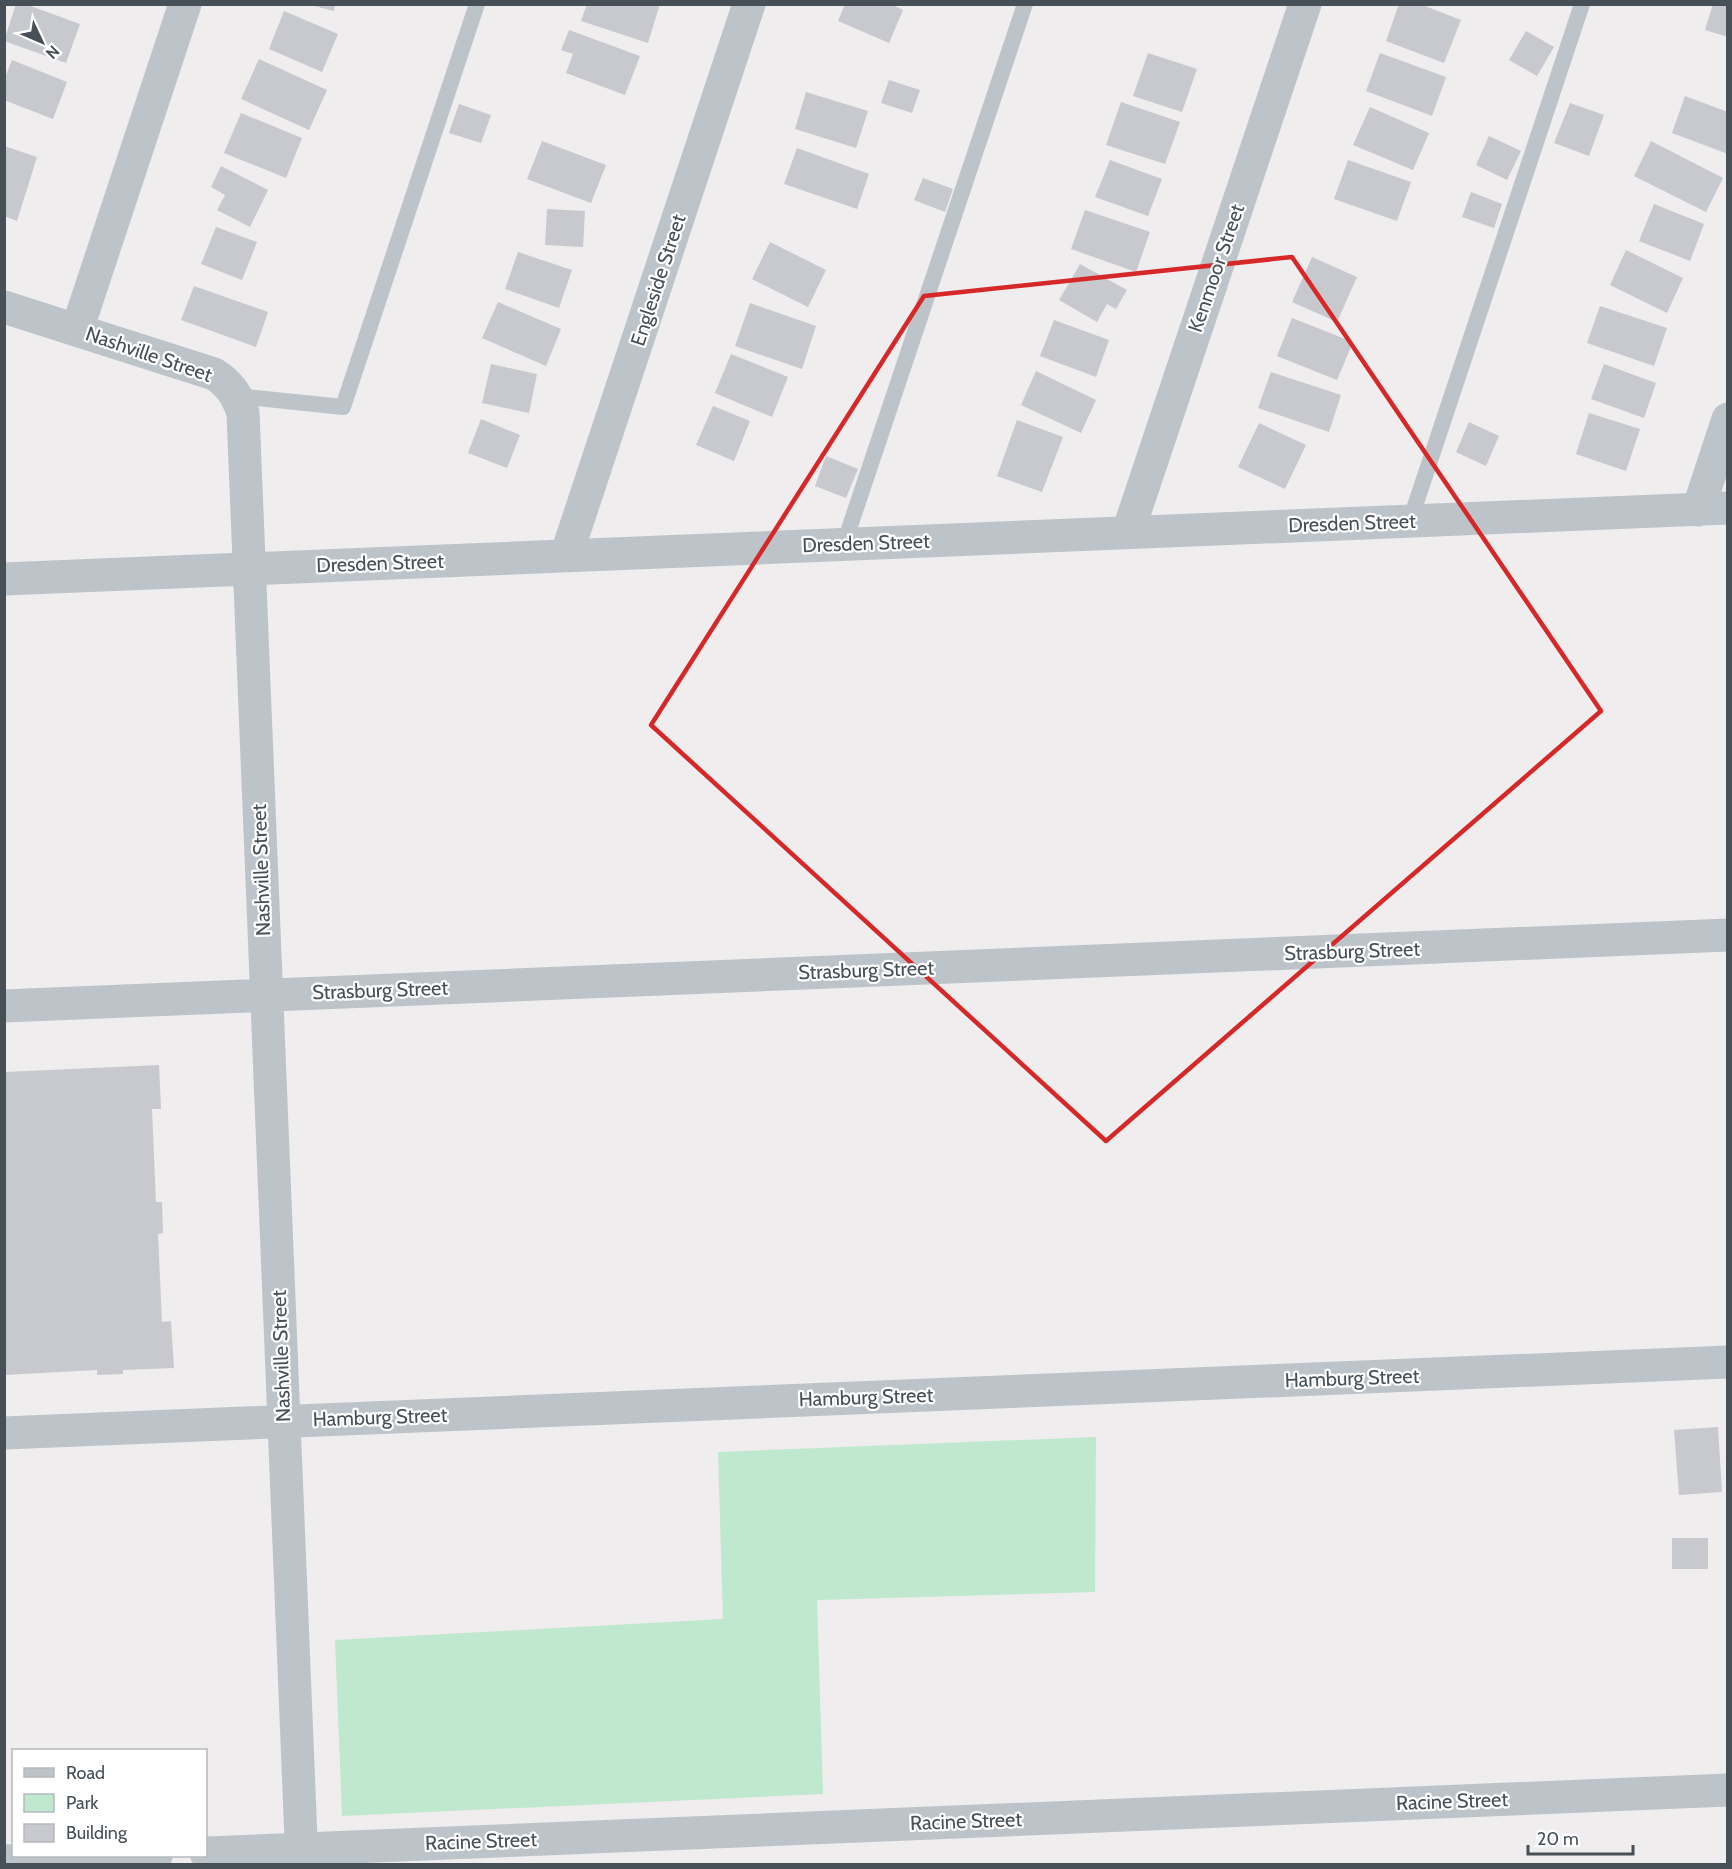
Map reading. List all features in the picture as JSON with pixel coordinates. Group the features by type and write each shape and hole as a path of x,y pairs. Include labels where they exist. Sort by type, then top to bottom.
{"street":[{"name":"Nashville Street","path":"185,4 77,330 214,374 226,381 237,396 243,413 302,1856"},
{"name":"Engleside Street","path":"566,556 750,4"},
{"name":"Kenmoor Street","path":"1128,532 1305,4"},
{"path":"4,307 77,330"},
{"path":"1713,509 1728,419"},
{"name":"Dresden Street","path":"4,579 1713,509"},
{"name":"Strasburg Street","path":"4,1006 1728,935"},
{"name":"Hamburg Street","path":"4,1433 1728,1362"},
{"name":"Racine Street","path":"207,1853 302,1856 1728,1790"},
{"path":"4,1861 126,1857"}],"lane":[{"path":"237,396 343,407 477,4"},
{"path":"844,544 1025,4"},
{"path":"1410,521 1582,4"}],"highlighted area":[{"path":"1292,257 1601,711 1106,1141 651,725 924,296"}],"green space":[{"path":"1096,1437 1095,1592 817,1600 823,1794 342,1816 335,1640 723,1619 718,1452"}],"building":[{"path":"16,4 25,4 80,24 66,63 4,41"},
{"path":"306,4 335,4 334,11"},
{"path":"587,4 660,4 648,43 581,21"},
{"path":"845,4 890,4 903,10 889,43 838,21"},
{"path":"1399,4 1420,4 1461,20 1444,63 1386,41"},
{"path":"1713,4 1728,4 1728,37 1705,30"},
{"path":"284,11 338,34 322,72 269,49"},
{"path":"569,30 640,56 625,95 566,73 573,54 561,50"},
{"path":"1526,31 1554,47 1537,76 1509,60"},
{"path":"1148,53 1197,69 1182,112 1133,96"},
{"path":"1380,53 1446,77 1432,116 1366,91"},
{"path":"259,59 327,90 309,130 241,99"},
{"path":"12,60 67,82 53,119 4,100 4,80"},
{"path":"889,80 920,90 912,113 881,103"},
{"path":"806,92 868,111 856,148 795,129"},
{"path":"1685,96 1728,112 1728,154 1672,133"},
{"path":"1121,102 1180,122 1165,164 1106,145"},
{"path":"1570,103 1604,115 1589,156 1554,143"},
{"path":"459,104 491,115 481,143 449,133"},
{"path":"1370,107 1429,133 1413,170 1353,145"},
{"path":"241,113 302,138 286,178 224,153"},
{"path":"1489,136 1521,151 1507,180 1476,165"},
{"path":"542,141 606,165 591,203 527,179"},
{"path":"1651,141 1723,178 1706,212 1634,176"},
{"path":"4,146 37,157 17,221 4,216"},
{"path":"797,148 869,174 857,209 784,184"},
{"path":"1110,160 1162,179 1148,216 1095,197"},
{"path":"1348,160 1411,182 1397,221 1334,199"},
{"path":"221,166 268,190 250,227 217,210 225,195 211,187"},
{"path":"923,178 953,189 945,212 914,200"},
{"path":"1471,192 1502,204 1494,228 1462,217"},
{"path":"1654,204 1704,224 1690,261 1639,241"},
{"path":"547,209 585,211 583,247 545,245"},
{"path":"1085,210 1150,232 1136,272 1071,249"},
{"path":"216,227 257,242 242,280 201,264"},
{"path":"770,242 826,270 808,307 752,279"},
{"path":"1626,250 1683,278 1667,313 1610,285"},
{"path":"518,252 572,270 559,308 505,289"},
{"path":"1312,257 1357,277 1337,322 1292,302"},
{"path":"1080,264 1127,290 1116,309 1107,304 1097,322 1059,300"},
{"path":"194,286 268,312 256,347 181,320"},
{"path":"498,302 561,329 546,366 482,338"},
{"path":"750,303 816,326 802,369 735,346"},
{"path":"1600,306 1667,328 1654,366 1587,343"},
{"path":"1292,318 1353,342 1337,380 1277,356"},
{"path":"1054,320 1109,340 1096,377 1040,356"},
{"path":"731,354 788,377 772,417 715,393"},
{"path":"491,364 537,374 529,413 482,403"},
{"path":"1604,364 1656,383 1644,418 1591,399"},
{"path":"1036,371 1096,400 1081,433 1021,405"},
{"path":"1271,372 1341,395 1329,432 1258,408"},
{"path":"713,406 750,421 734,461 696,445"},
{"path":"1589,413 1640,429 1626,471 1576,454"},
{"path":"481,419 520,435 507,468 468,453"},
{"path":"1017,420 1063,437 1042,492 997,476"},
{"path":"1469,422 1499,436 1486,466 1456,452"},
{"path":"1259,423 1306,445 1285,489 1238,467"},
{"path":"826,456 858,469 846,498 815,486"},
{"path":"159,1065 161,1109 152,1109 156,1202 162,1202 163,1233 158,1234 162,1322 171,1321 174,1368 123,1370 123,1374 97,1375 97,1370 5,1375 5,1072"},
{"path":"1718,1427 1722,1492 1679,1495 1674,1430"},
{"path":"1672,1538 1708,1538 1708,1569 1672,1569"}]}
